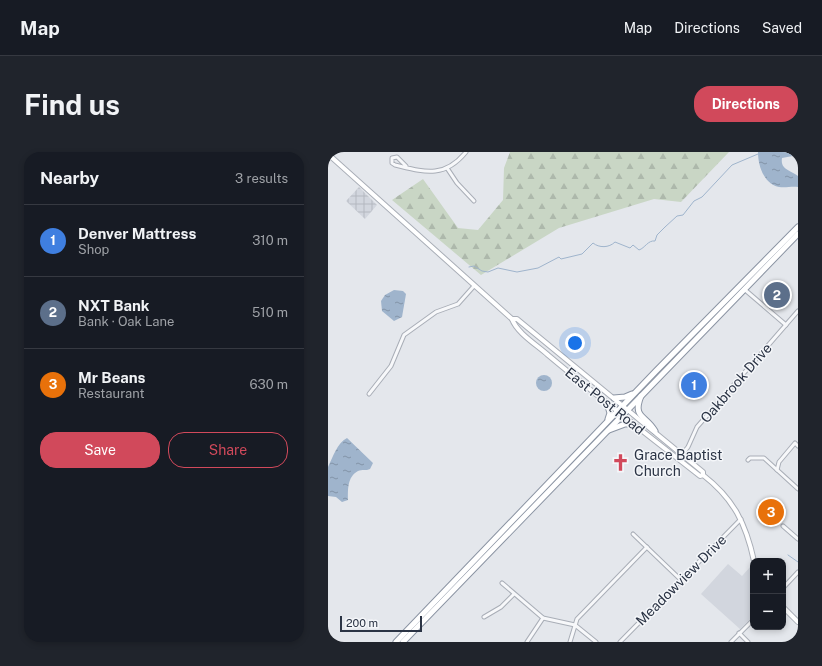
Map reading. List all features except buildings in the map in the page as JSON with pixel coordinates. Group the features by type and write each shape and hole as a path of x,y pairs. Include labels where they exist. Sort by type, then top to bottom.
{"highway":[{"path":"404,642 628,409 798,226"},
{"path":"396,642 634,393 798,234"},
{"path":"643,392 637,408 638,413 656,431"},
{"path":"614,398 625,397 634,393"},
{"path":"607,403 610,416 608,421"},
{"path":"606,431 620,425 633,424"}],"main road":[{"name":"East Post Road","path":"328,154 512,319 514,324 539,347 633,424 700,476 703,475"},
{"name":"East Post Road","path":"512,319 517,319 656,431 703,472 703,475 726,496 741,519 749,538 753,558"},
{"path":"786,610 798,622"}],"street":[{"path":"406,166 422,172 439,171 447,168 466,152"},
{"path":"447,168 457,184 474,201"},
{"path":"369,394 391,366 404,335 436,312 458,304 474,286"},
{"path":"742,287 786,325"},
{"name":"Oakbrook Drive","path":"678,459 698,427 798,311"},
{"path":"777,470 778,462 795,443 798,446"},
{"path":"748,460 750,458 764,458 798,489"},
{"name":"Meadowview Drive","path":"620,642 741,519"},
{"path":"783,526 798,539"},
{"path":"633,534 681,580"},
{"path":"570,642 578,619 647,547"},
{"path":"786,585 798,572"},
{"path":"502,583 542,618 575,625 596,642"},
{"path":"484,617 501,607 514,594"},
{"path":"527,642 542,618"},
{"path":"731,642 750,623"},
{"path":"739,633 748,642"}],"shaded area":[{"path":"359,187 377,205 365,219 346,201"},
{"path":"728,564 742,576 750,567 750,619 740,629 701,594"}],"green space":[{"path":"510,152 729,152 681,202 654,199 559,228 481,275 392,200 423,179 458,228 478,230 503,200 504,168"}],"water":[{"path":"758,152 798,152 798,155 782,158 782,162 784,167 798,176 798,187 779,187 769,182 763,174 759,163"},
{"path":"394,290 403,291 406,294 402,317 394,321 382,311 381,301 385,295"},
{"path":"544,375 550,377 552,383 550,389 544,391 538,389 536,383 538,377"},
{"path":"347,438 373,463 370,469 361,470 354,474 349,484 348,500 342,502 336,497 328,496 328,467 338,447"}],"waterway":[{"path":"469,267 474,266 482,271 488,272 498,268 517,272 538,268 559,257 561,259 582,254 593,243 604,247 615,242 630,248 633,245 639,250 648,243 655,241 657,235 665,227 677,216 683,215 694,201 702,197 732,165 758,154"},
{"path":"788,555 798,562"}],"place":[{"name":"NXT Bank","path":"777,295"},
{"name":"Denver Mattress","path":"694,385"},
{"name":"Grace Baptist Church","path":"621,463"},
{"name":"Mr Beans","path":"771,512"}]}
